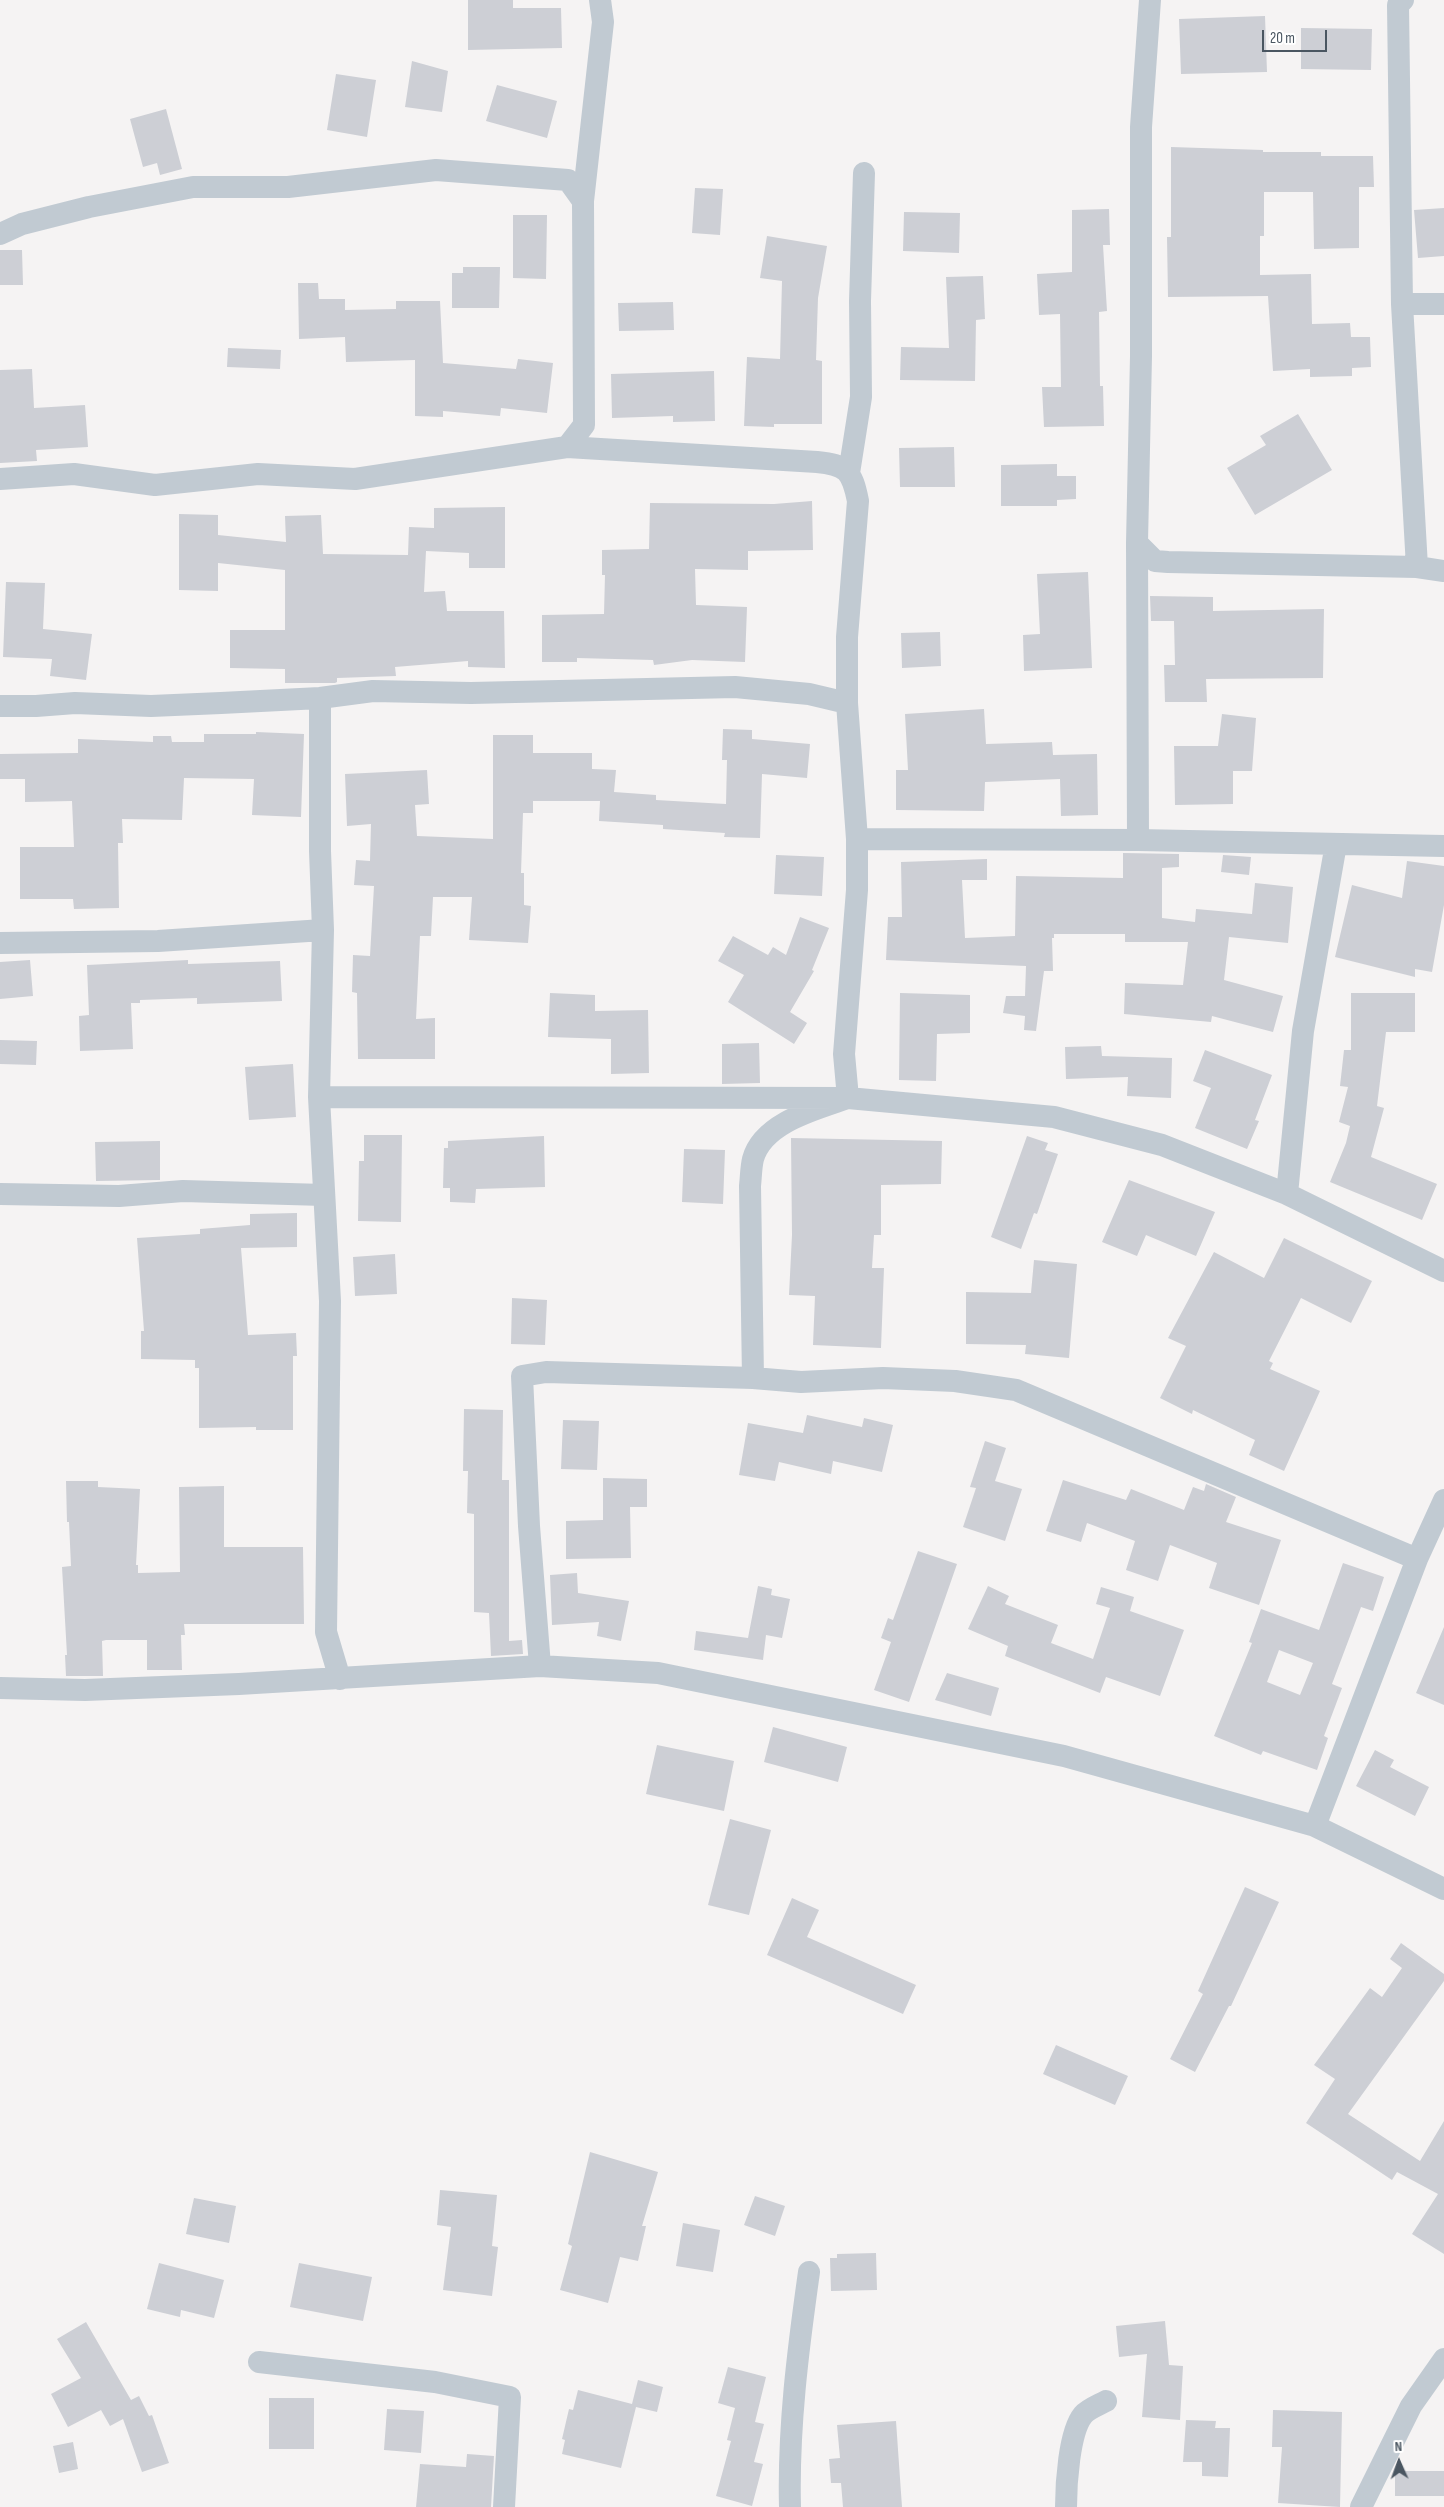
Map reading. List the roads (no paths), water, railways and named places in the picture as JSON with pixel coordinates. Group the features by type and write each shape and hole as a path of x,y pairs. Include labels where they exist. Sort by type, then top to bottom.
{"street":[{"path":"567,447 584,425 583,201 603,22 600,0"},
{"path":"1138,840 1137,543 1141,356 1140,127 1150,0"},
{"path":"1403,0 1398,5 1402,304 1417,567"},
{"path":"0,234 22,224 89,207 193,187 288,187 436,170 568,180 583,201"},
{"path":"849,473 861,396 860,301 864,173"},
{"path":"1402,304 1444,304"},
{"path":"0,479 74,474 155,485 258,474 355,479 567,447 838,464 849,473 855,486 858,501 847,637 847,703 857,839 858,890 844,1054 848,1098"},
{"path":"1137,543 1155,561 1417,567 1444,571"},
{"path":"0,706 75,703 152,706 320,698 373,691 471,693 735,687 810,694 847,703"},
{"path":"320,698 320,851 323,930 319,1097 330,1301 326,1632 340,1679"},
{"path":"857,839 1138,840 1444,846"},
{"path":"1286,1194 1303,1031 1336,844"},
{"path":"0,943 158,941 323,930"},
{"path":"319,1097 848,1098 1054,1117 1162,1145 1286,1194 1444,1271"},
{"path":"754,1378 750,1186 753,1157 768,1136 794,1117 848,1098"},
{"path":"0,1194 119,1196 183,1191 324,1195"},
{"path":"540,1666 529,1526 522,1376 546,1372 754,1378 801,1382 883,1378 955,1381 1016,1390 1418,1559"},
{"path":"1315,1826 1418,1559 1444,1500"},
{"path":"0,1688 95,1690 340,1679 435,1671 540,1666 658,1673 772,1694 1064,1756 1315,1826 1444,1889"},
{"path":"790,2507 790,2450 797,2361 809,2272"},
{"path":"1361,2507 1410,2406 1444,2359"},
{"path":"259,2362 435,2382 510,2397 504,2507"},
{"path":"1066,2507 1070,2457 1075,2431 1083,2415 1106,2401"}]}
